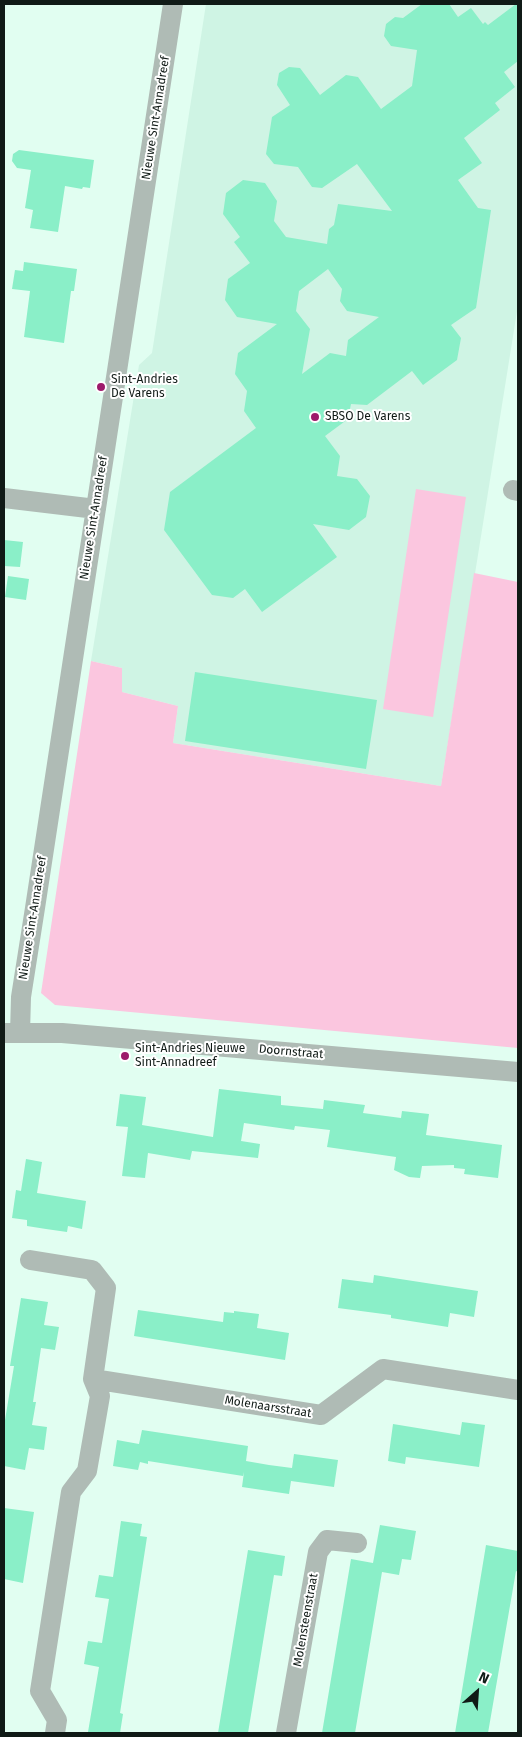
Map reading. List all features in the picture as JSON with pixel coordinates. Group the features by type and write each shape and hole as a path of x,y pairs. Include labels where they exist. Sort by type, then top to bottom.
{"street":[{"name":"Nieuwe Sint-Annadreef","path":"12,1033 21,997 173,4"},
{"path":"4,498 96,509"},
{"name":"Doornstraat","path":"12,1033 62,1033 518,1072"},
{"path":"30,1260 92,1270 106,1288 93,1379 100,1396 87,1471 71,1492 40,1692 57,1720 55,1733"},
{"name":"Molenaarsstraat","path":"93,1379 321,1415 383,1369 518,1390"},
{"name":"Molensteenstraat","path":"286,1733 318,1552 327,1540 357,1543"}],"shaded area":[{"name":"SBSO De Varens","path":"206,4 518,4 518,305 441,786 173,743 178,706 122,692 122,668 91,661 139,365 152,353"},
{"path":"416,489 466,497 433,717 383,709"},
{"path":"474,573 518,582 518,1048 55,1005 41,993 91,661 122,668 122,692 178,706 173,743 441,786"}],"building":[{"path":"422,4 449,4 458,17 471,8 483,24 485,22 488,25 518,4 518,61 504,72 515,87 495,103 500,110 464,138 482,163 458,180 478,208 491,210 476,308 451,325 461,338 457,360 423,385 412,371 367,405 351,404 348,419 325,436 340,456 337,476 357,479 370,496 366,517 349,530 313,524 337,557 262,612 245,589 233,598 212,595 164,530 170,492 256,428 244,411 247,391 235,374 238,353 277,324 237,317 225,300 228,279 250,263 234,242 240,237 223,214 226,193 243,180 265,183 277,201 274,221 286,237 327,244 329,229 334,225 338,204 392,211 357,164 322,188 312,187 298,167 274,164 266,154 272,117 290,105 277,85 279,73 289,67 300,68 320,95 346,75 358,77 381,109 412,86 417,50 391,46 384,36 386,24 395,17 403,18","holes":["328,269 342,289 340,301 347,311 379,317 348,340 346,356 330,353 302,374 310,329 296,311 299,291"]},
{"path":"19,150 94,160 90,188 83,187 82,189 65,186 58,232 30,228 33,210 25,208 31,170 17,168 12,161 13,154"},
{"path":"24,262 77,269 74,291 71,291 64,343 24,337 30,291 12,289 15,270 23,271"},
{"path":"4,540 23,542 20,567 4,566"},
{"path":"8,576 29,579 26,600 5,597"},
{"path":"195,672 377,700 366,769 185,741"},
{"path":"219,1089 281,1096 281,1105 323,1109 324,1100 365,1105 363,1113 401,1118 402,1111 429,1114 426,1135 502,1145 498,1178 464,1174 465,1169 454,1168 454,1165 422,1166 420,1178 409,1177 394,1170 396,1157 327,1147 330,1130 295,1126 294,1130 244,1123 241,1141 260,1144 258,1158 192,1151 190,1160 148,1153 145,1178 122,1176 128,1127 116,1126 120,1094 146,1097 142,1125 213,1137"},
{"path":"26,1159 42,1162 37,1193 86,1201 82,1229 68,1226 67,1232 46,1229 27,1226 27,1220 12,1218 16,1190 21,1191"},
{"path":"374,1275 478,1291 474,1317 450,1313 448,1327 391,1318 391,1315 338,1308 342,1279 373,1283"},
{"path":"21,1298 48,1302 44,1325 59,1327 55,1350 41,1348 33,1402 36,1402 32,1425 47,1427 44,1450 29,1448 25,1470 4,1466 4,1426 14,1366 10,1366"},
{"path":"138,1310 223,1322 224,1312 234,1313 234,1311 259,1314 257,1328 289,1333 285,1360 134,1336"},
{"path":"462,1422 485,1425 479,1467 406,1457 405,1464 388,1461 393,1424 460,1435"},
{"path":"142,1430 248,1446 246,1461 269,1465 292,1468 294,1454 338,1460 334,1487 291,1481 289,1494 242,1487 244,1472 243,1476 148,1461 148,1464 140,1462 138,1470 113,1466 117,1440 139,1444"},
{"path":"4,1508 34,1512 23,1583 4,1579"},
{"path":"121,1521 142,1524 140,1536 147,1537 120,1713 123,1714 120,1733 94,1733 88,1732 99,1667 84,1664 88,1641 102,1643 109,1599 95,1597 99,1575 113,1577"},
{"path":"380,1525 416,1531 411,1560 402,1559 399,1575 382,1572 355,1733 322,1733 351,1559 373,1563"},
{"path":"486,1545 518,1551 518,1572 516,1571 488,1733 455,1733"},
{"path":"248,1550 285,1556 282,1576 274,1575 248,1733 218,1733"}],"place":[{"name":"Sint-Andries De Varens","path":"101,387"},
{"name":"SBSO De Varens","path":"315,417"},
{"name":"Sint-Andries Nieuwe Sint-Annadreef","path":"125,1056"}]}
